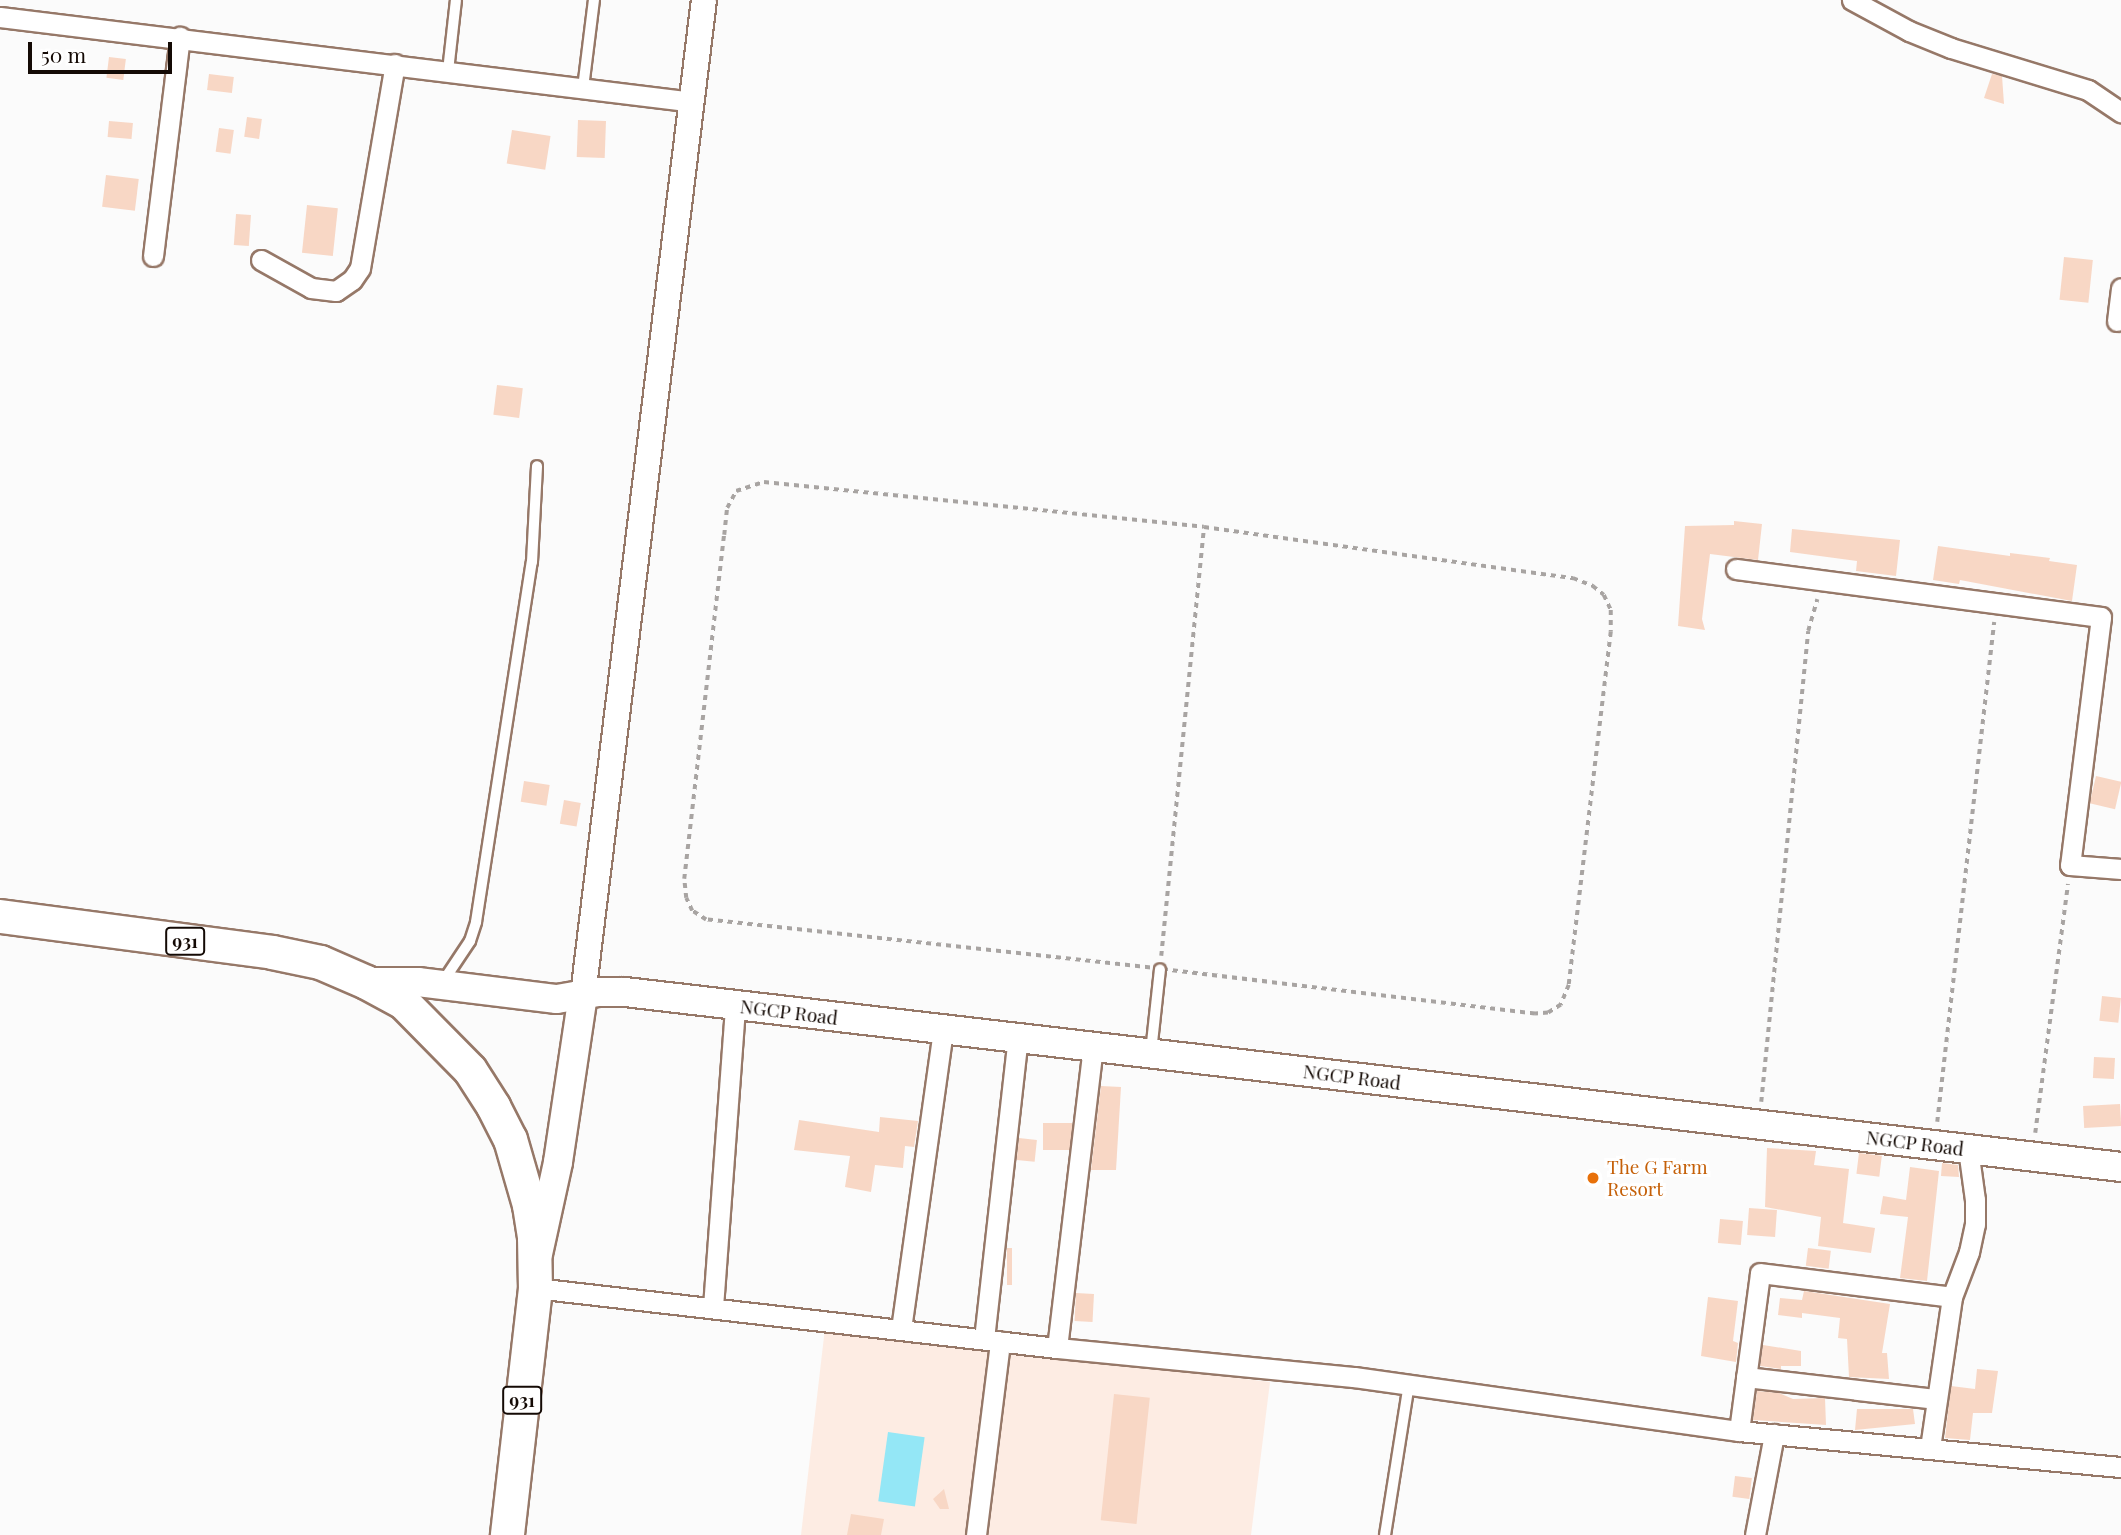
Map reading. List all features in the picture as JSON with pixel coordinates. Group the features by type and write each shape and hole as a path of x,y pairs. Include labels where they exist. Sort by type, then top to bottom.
{"highway":[{"name":"931","path":"0,916 272,952 320,962 403,1002 435,1031 470,1070 493,1106 519,1167 529,1205 535,1276 507,1535"}],"main road":[{"name":"NGCP Road","path":"366,982 441,985 541,998 625,992 2121,1167"},
{"path":"535,1276 556,1174 583,995"}],"street":[{"path":"583,995 704,0"},
{"path":"1852,0 1909,31 1951,48 2088,90 2121,112"},
{"path":"0,17 693,102"},
{"path":"153,256 180,37"},
{"path":"261,260 311,288 336,291 352,280 360,268 395,64"},
{"path":"2117,321 2121,288"},
{"path":"1735,569 2101,617 2070,865 2121,869"},
{"path":"713,1307 735,1005"},
{"path":"901,1329 943,1030"},
{"path":"976,1535 1018,1038"},
{"path":"1058,1348 1093,1047"},
{"path":"1930,1448 1952,1297 1969,1252 1975,1224 1975,1200 1968,1149"},
{"path":"1739,1431 1760,1273 1952,1297"},
{"path":"535,1276 713,1307 1058,1348 1409,1384 1739,1431 2121,1466"},
{"path":"1746,1377 1937,1399"},
{"path":"1755,1535 1774,1434"}],"lane":[{"path":"448,71 456,0"},
{"path":"583,88 594,0"},
{"path":"441,985 470,941 476,922 532,562 537,466"},
{"path":"1151,1054 1160,969"},
{"path":"1385,1535 1409,1384"}],"path":[{"path":"764,482 1205,527 1573,578 1593,586 1604,595 1611,610 1611,632 1569,985 1561,1005 1548,1013 1535,1014 1160,969 728,925 706,920 692,911 686,898 684,879 727,508 736,491 764,482"},
{"path":"1160,969 1205,527"},
{"path":"1759,1125 1808,631 1819,594 1830,580"},
{"path":"1935,1145 1996,603"},
{"path":"2032,1157 2070,865"}],"shaded area":[{"path":"825,1328 1270,1382 1251,1535 801,1535"}],"water":[{"path":"888,1432 925,1437 915,1506 878,1501"}],"building":[{"path":"109,57 126,59 123,80 106,78"},
{"path":"209,74 234,77 232,93 207,90"},
{"path":"1992,74 2002,76 2004,104 1984,98"},
{"path":"247,117 262,119 259,139 244,137"},
{"path":"578,120 606,121 605,158 577,157"},
{"path":"109,121 133,123 132,139 108,137"},
{"path":"219,128 234,130 231,154 216,152"},
{"path":"512,130 551,136 545,170 507,164"},
{"path":"106,175 139,179 135,211 102,207"},
{"path":"307,205 338,208 333,256 302,253"},
{"path":"236,214 251,215 249,246 234,245"},
{"path":"2064,257 2093,260 2088,303 2060,300"},
{"path":"497,385 523,388 519,418 493,415"},
{"path":"1734,521 1762,524 1758,560 1710,554 1702,619 1705,630 1678,626 1685,526 1734,525"},
{"path":"1792,529 1900,540 1896,576 1856,571 1857,561 1790,552"},
{"path":"1938,546 2010,556 2010,553 2050,558 2049,561 2077,565 2072,601 1960,580 1959,584 1933,580"},
{"path":"2096,776 2121,782 2115,809 2090,803"},
{"path":"524,781 550,785 546,806 521,802"},
{"path":"564,800 581,803 577,827 560,824"},
{"path":"2102,996 2121,998 2118,1023 2099,1021"},
{"path":"2094,1057 2115,1058 2114,1079 2093,1078"},
{"path":"1101,1086 1121,1087 1116,1170 1091,1170"},
{"path":"2120,1104 2121,1126 2084,1128 2083,1106"},
{"path":"880,1117 918,1121 914,1147 905,1146 903,1168 875,1165 871,1192 845,1187 850,1156 794,1150 799,1120 879,1132"},
{"path":"1043,1123 1072,1123 1072,1150 1043,1150"},
{"path":"1019,1138 1037,1140 1035,1162 1017,1160"},
{"path":"1767,1148 1816,1151 1814,1165 1849,1169 1843,1223 1875,1228 1871,1253 1818,1246 1821,1217 1765,1207"},
{"path":"1859,1153 1882,1156 1879,1177 1856,1174"},
{"path":"1942,1163 1958,1165 1959,1177 1941,1176"},
{"path":"1910,1167 1939,1171 1927,1281 1900,1278 1908,1217 1880,1214 1883,1196 1906,1200"},
{"path":"1749,1208 1777,1210 1775,1237 1747,1235"},
{"path":"1720,1219 1743,1221 1741,1245 1718,1243"},
{"path":"1007,1248 1012,1248 1012,1285 1007,1285"},
{"path":"1808,1248 1831,1251 1829,1269 1806,1266"},
{"path":"1804,1291 1890,1304 1882,1353 1887,1353 1889,1379 1849,1377 1847,1339 1838,1338 1840,1318 1802,1313 1802,1318 1778,1315 1780,1298 1802,1300"},
{"path":"1076,1293 1094,1294 1093,1322 1075,1321"},
{"path":"1708,1297 1738,1301 1733,1341 1738,1343 1736,1362 1701,1356"},
{"path":"1763,1345 1801,1351 1801,1366 1781,1366 1781,1369 1760,1366"},
{"path":"1977,1369 1998,1371 1992,1413 1973,1413 1970,1440 1945,1438 1951,1386 1975,1389"},
{"path":"1757,1391 1779,1393 1793,1399 1825,1398 1826,1425 1753,1420"},
{"path":"1114,1394 1150,1398 1137,1524 1101,1520"},
{"path":"1857,1409 1913,1409 1915,1424 1855,1430"},
{"path":"1735,1476 1752,1478 1749,1499 1732,1497"},
{"path":"944,1489 949,1509 940,1509 933,1499"},
{"path":"851,1514 884,1519 881,1535 847,1535"}],"place":[{"name":"The G Farm Resort","path":"1593,1178"}]}
